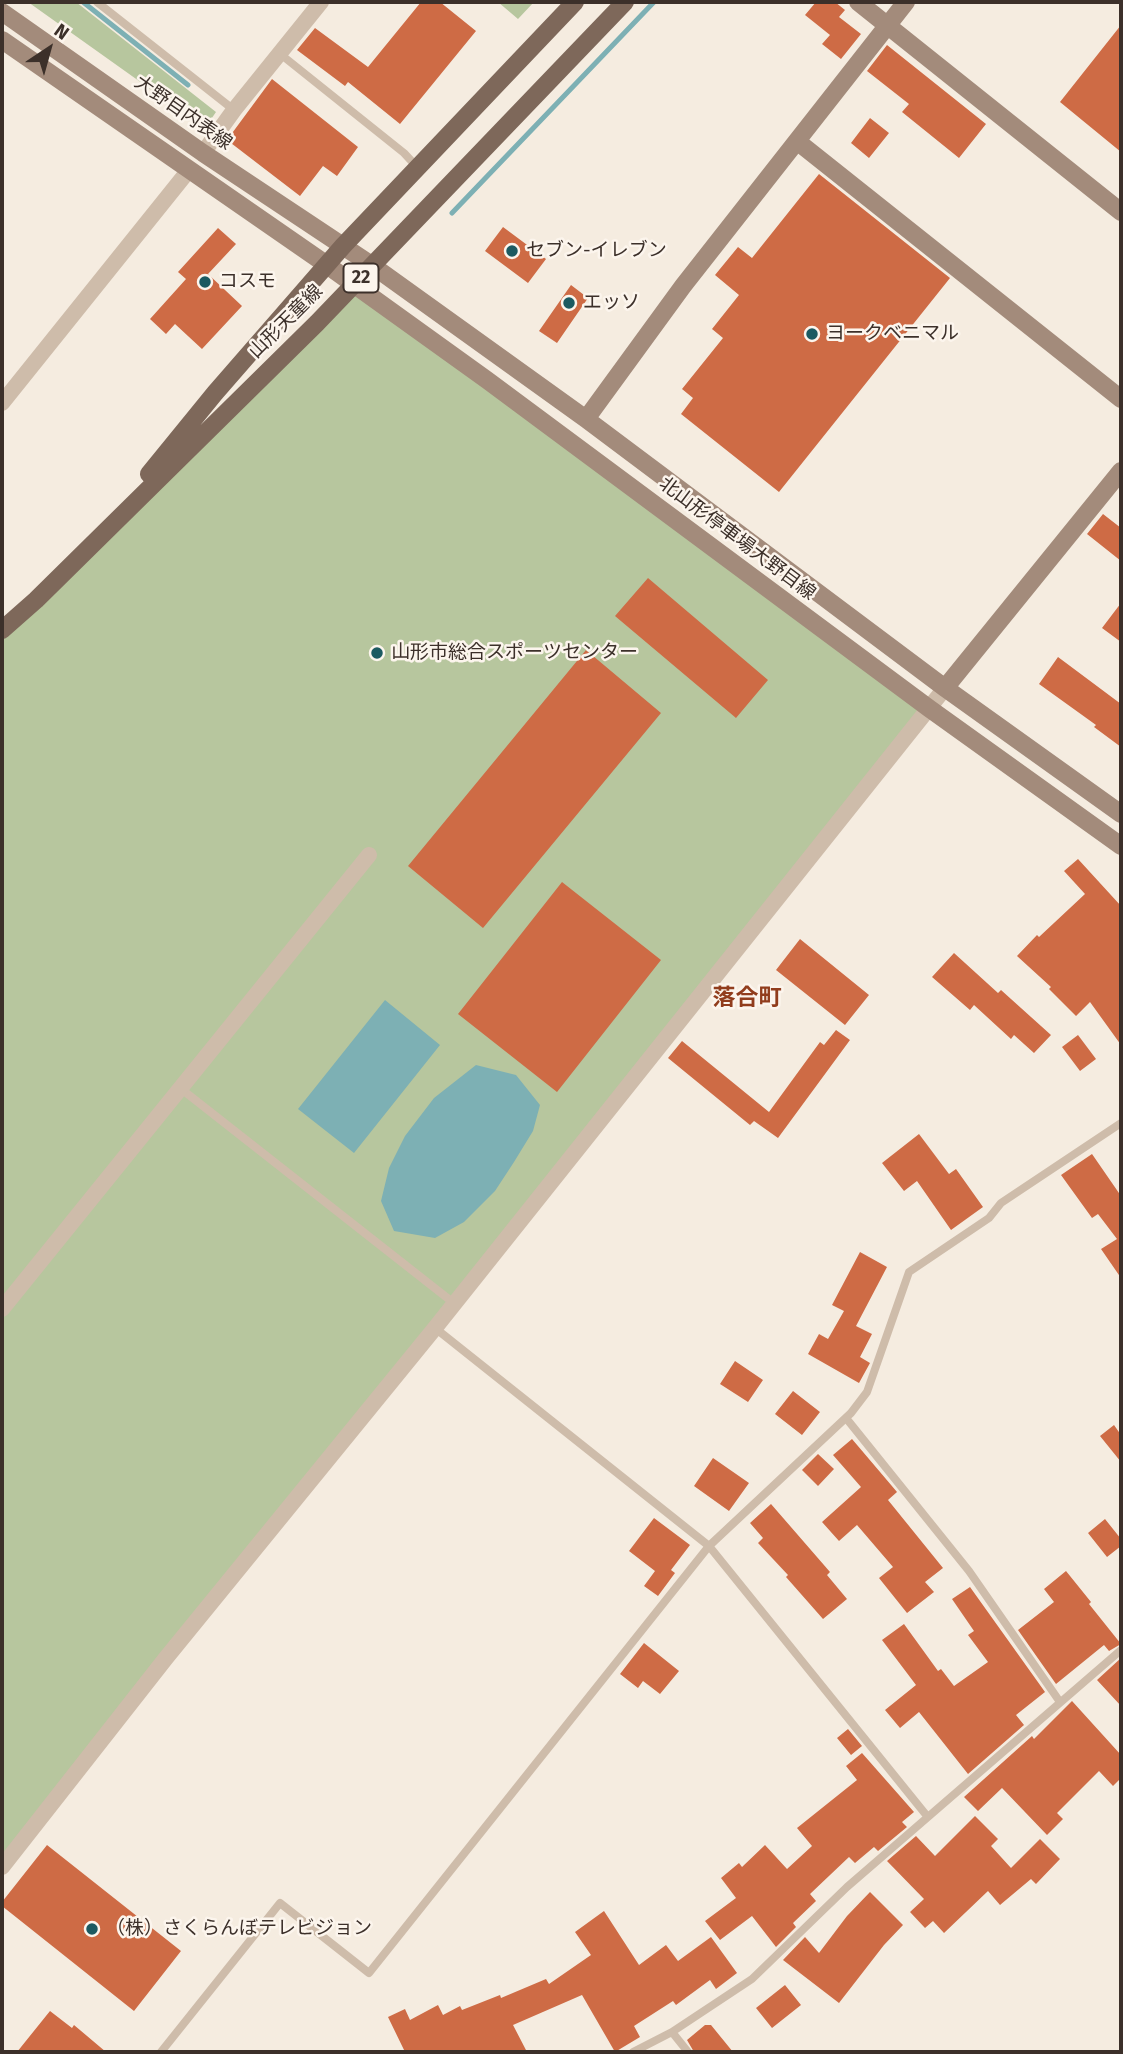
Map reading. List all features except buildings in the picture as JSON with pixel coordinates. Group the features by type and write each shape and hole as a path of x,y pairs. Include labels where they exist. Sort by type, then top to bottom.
{"main road":[{"name":"山形天童線","path":"89,547 215,393 327,265 575,2"},
{"name":"山形天童線","path":"2,630 36,600 317,323 625,2"},
{"path":"858,2 1121,212"},
{"path":"586,419 683,286 906,2"},
{"name":"大野目内表線","path":"2,12 203,153 344,246"},
{"path":"2,40 327,265"},
{"path":"798,142 1121,399"},
{"name":"北山形停車場大野目線","path":"344,246 586,419 945,688 1121,814"},
{"name":"北山形停車場大野目線","path":"327,265 487,380 930,709 1121,846"},
{"path":"945,688 1121,471"}],"street":[{"path":"203,153 321,2"},
{"path":"2,403 189,170"},
{"path":"2,1867 166,1658 455,1304 945,688"},
{"path":"2,1309 369,855"}],"lane":[{"path":"97,2 234,110"},
{"path":"279,53 418,167"},
{"path":"180,1088 455,1304"},
{"path":"161,2052 280,1903 369,1973 709,1546 846,1418 867,1392 909,1272 989,1218 1001,1203 1121,1123"},
{"path":"435,1328 709,1546 927,1816"},
{"path":"846,1418 969,1571 1060,1702"},
{"path":"633,2052 672,2032 752,1979 847,1887 1121,1650"},
{"path":"672,2032 688,2052"}],"green space":[{"path":"28,2 76,2 216,112 205,128"},
{"path":"498,2 534,2 518,19"},
{"name":"山形市総合スポーツセンター","path":"354,285 930,709 2,1867 2,630"}],"water":[{"path":"385,1000 440,1045 354,1153 298,1109"},
{"path":"476,1065 516,1075 540,1105 533,1131 495,1191 464,1222 435,1238 394,1231 381,1201 389,1168 405,1136 434,1098"}],"waterway":[{"path":"83,2 188,85"},
{"path":"452,213 654,2"}],"place":[{"name":"セブン-イレブン","path":"512,251"},
{"name":"コスモ","path":"205,282"},
{"name":"エッソ","path":"569,303"},
{"name":"ヨークベニマル","path":"812,334"},
{"name":"山形市総合スポーツセンター","path":"377,653"},
{"name":"（株）さくらんぼテレビジョン","path":"92,1929"}],"district":[{"name":"落合町","path":"747,999"}]}
